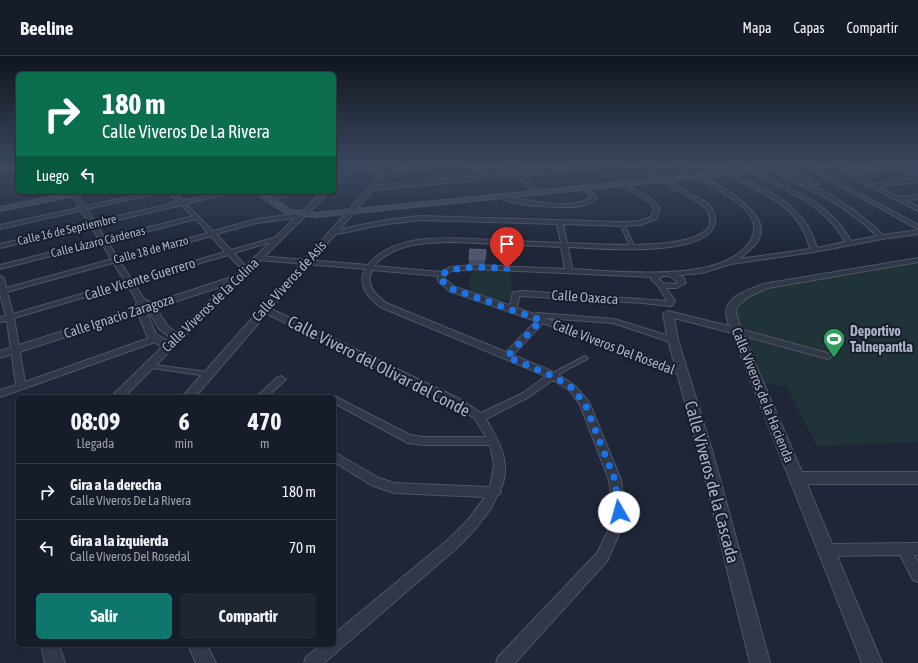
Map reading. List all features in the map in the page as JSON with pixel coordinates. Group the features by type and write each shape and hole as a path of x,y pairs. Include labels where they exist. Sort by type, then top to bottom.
{"main road":[{"path":"0,209 72,194"},
{"path":"262,194 285,211 303,215 316,215 505,194"},
{"path":"352,210 517,194"}],"street":[{"path":"74,194 143,305 169,333 177,336"},
{"path":"0,227 147,194"},
{"path":"173,194 213,233 246,270"},
{"name":"Calle 16 de Septiembre","path":"0,246 218,194"},
{"path":"267,199 287,194"},
{"name":"Calle Viveros de la Colina","path":"119,395 177,336 324,194"},
{"name":"Calle Viveros de Asís","path":"190,395 366,194"},
{"path":"501,197 531,203 563,205 586,204 592,201 594,197 592,194"},
{"path":"332,233 405,219 622,224 648,221 654,218 657,209 652,202 639,194"},
{"path":"504,663 602,557 613,534 619,512 615,480 585,404 572,388 553,376 383,305 372,297 367,289 365,278 369,268 381,255 390,250 417,242 459,241 632,246 664,245 687,242 705,235 712,226 713,219 707,206 688,194"},
{"path":"726,194 744,205 752,212 759,224 759,231 746,252 730,262"},
{"path":"768,194 794,212 806,227 814,250"},
{"path":"797,194 822,210 842,231 849,244"},
{"path":"827,194 857,214 882,237"},
{"path":"858,194 918,227"},
{"path":"890,194 918,208"},
{"path":"899,199 918,197"},
{"name":"Calle 18 de Marzo","path":"2,291 257,221 303,215"},
{"name":"Calle Lázaro Cárdenas","path":"0,267 197,217"},
{"path":"560,222 570,271"},
{"path":"622,224 632,246"},
{"path":"659,280 667,274 702,271 730,262 814,250 882,237 918,232"},
{"name":"Calle Vicente Guerrero","path":"0,320 279,238"},
{"path":"258,258 442,274 450,270 475,267 621,274 680,285"},
{"name":"Calle Viveros de la Hacienda","path":"872,663 736,331 731,310 734,304 743,296 766,286 918,260"},
{"path":"702,271 680,285 669,306 736,331 828,356"},
{"name":"Calle Viveros Del Rosedal","path":"442,274 440,279 452,289 513,309 683,373"},
{"path":"667,274 678,277 680,285"},
{"path":"0,278 2,291 10,318 21,386"},
{"name":"Calle Ignacio Zaragoza","path":"0,355 143,305 238,278"},
{"name":"Calle Viveros de la Cascada","path":"659,280 669,306 674,340 705,450 760,663"},
{"name":"Calle Oaxaca","path":"513,309 516,294 523,293 643,301 669,306"},
{"path":"143,305 152,336 168,346"},
{"name":"Calle Vivero del Olivar del Conde","path":"264,309 456,402 480,418 494,440 500,464 495,492 485,509 458,539 336,643"},
{"path":"529,315 614,321 674,340"},
{"path":"507,357 541,320"},
{"path":"0,394 155,339"},
{"path":"480,418 526,395 553,376 585,358"},
{"path":"147,366 208,374"},
{"path":"263,395 281,378"},
{"path":"336,401 408,439 424,441 494,440"},
{"path":"336,457 375,482 394,488 495,492"},
{"path":"796,478 918,478"},
{"path":"904,549 918,576"},
{"path":"827,550 918,549"},
{"path":"51,647 55,663"},
{"path":"199,647 206,663"},
{"name":"Calle Vivero del Olivar del Conde","path":"312,663 332,647"}],"green space":[{"name":"Deportivo Talnepantla","path":"918,262 918,442 817,446 786,386 760,383 733,311 746,297 766,289 791,283"},
{"path":"480,268 511,269 512,301 486,299 470,289 469,278 475,270"}],"building":[{"path":"470,249 486,250 485,259 469,259"}],"place":[{"name":"Deportivo Talnepantla","path":"834,358"}],"route":[{"path":"507,268 462,268 450,270 442,274 440,279 452,289 541,320 507,357 553,376 572,388 585,404 615,480 619,512"}]}
